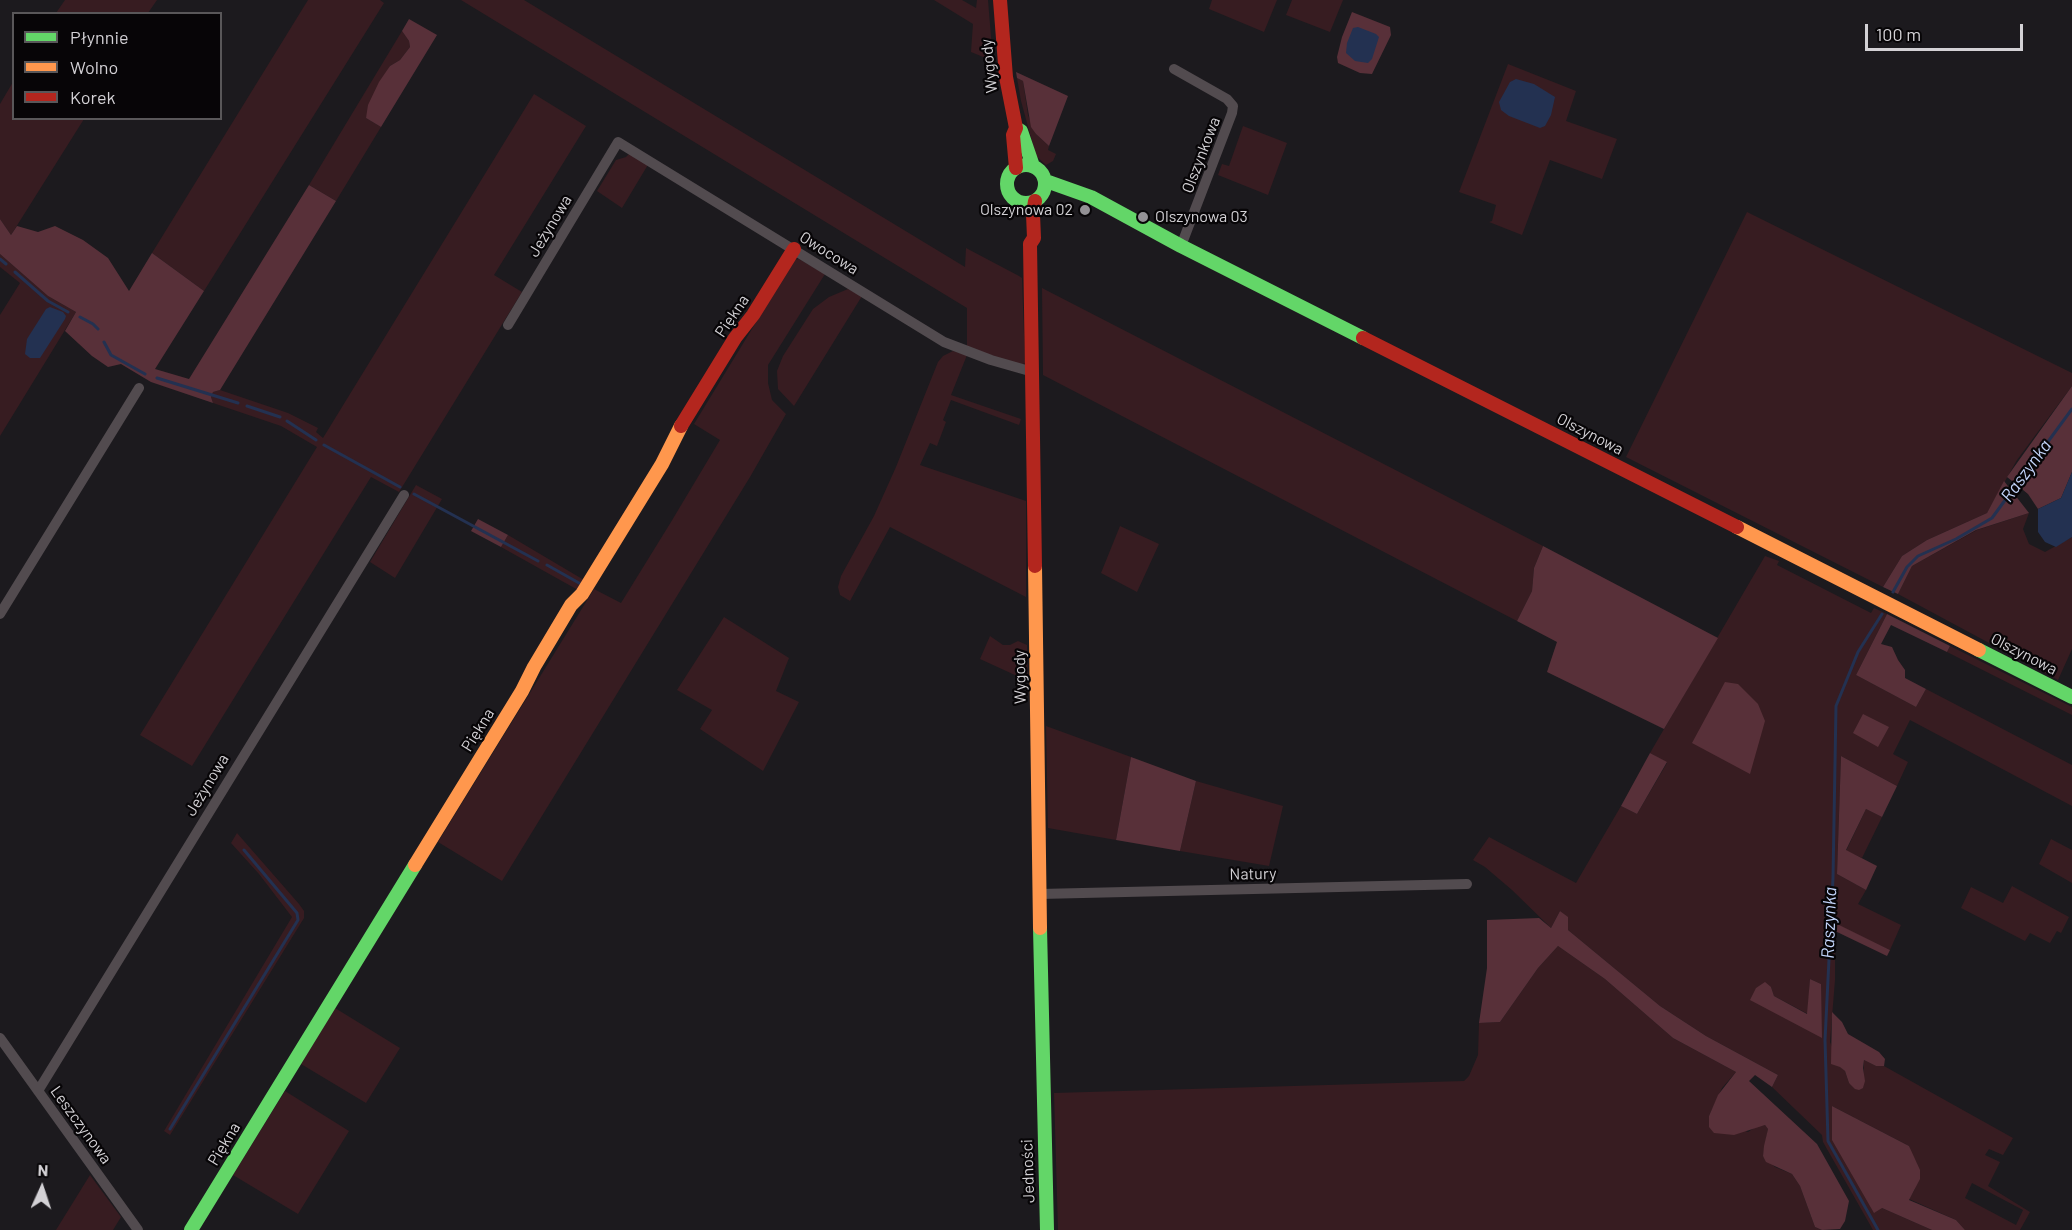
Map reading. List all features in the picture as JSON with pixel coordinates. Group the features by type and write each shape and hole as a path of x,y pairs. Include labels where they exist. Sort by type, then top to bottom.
{"street":[{"name":"Wygody","path":"1000,0 1006,77 1016,128 1013,135 1016,168"},
{"name":"Olszynkowa","path":"1174,69 1227,99 1233,106 1181,246"},
{"name":"Wygody","path":"1016,128 1021,131 1033,166"},
{"name":"Owocowa","path":"618,142 944,342 991,360 1033,372"},
{"name":"Jeżynowa","path":"508,325 618,142"},
{"path":"1023,165 1033,166 1040,171 1046,182 1045,190 1038,200 1026,204 1017,201 1010,194 1007,183 1010,173 1016,168 1023,165"},
{"name":"Olszynowa","path":"1046,182 1088,195 1181,246 2072,697"},
{"name":"Olszynowa","path":"1038,200 1061,198 1086,203 1094,200"},
{"name":"Wygody","path":"1038,200 1034,238 1030,244 1043,1110"},
{"name":"Wygody","path":"1017,201 1023,215 1025,239 1030,244"},
{"name":"Piękna","path":"191,1230 522,691 572,605 582,594 651,483 677,434 735,338 753,315 794,249"},
{"path":"0,614 139,388"},
{"name":"Jeżynowa","path":"38,1090 404,495"},
{"name":"Natury","path":"1040,894 1467,884"},
{"name":"Leszczynowa","path":"0,1038 138,1230"},
{"name":"Jedności","path":"1043,1110 1047,1230"}],"shaded area":[{"path":"65,0 157,0 149,12 57,12"},
{"path":"308,0 380,0 384,3 204,291 152,253"},
{"path":"461,0 524,0 965,267 966,248 1019,276 1022,278 1025,363 1019,366 967,347 967,308"},
{"path":"934,0 962,0 976,8 977,0 988,0 993,61 971,52 973,24"},
{"path":"1212,0 1277,0 1264,32 1209,9"},
{"path":"1292,0 1343,0 1330,32 1286,15"},
{"path":"1352,12 1390,27 1391,35 1372,74 1360,73 1338,63 1337,57 1342,37"},
{"path":"409,19 437,35 381,127 366,118 368,105 390,66 400,60 410,47 402,31"},
{"path":"402,31 410,47 400,60 390,66 366,118 381,127 336,201 309,185"},
{"path":"1508,64 1576,91 1566,121 1617,139 1602,179 1550,160 1522,235 1489,222 1492,221 1496,205 1459,192"},
{"path":"1016,72 1068,96 1049,146 1031,127 1023,81 1017,78"},
{"path":"1017,78 1023,81 1028,115 1036,134 1049,146 1048,150 1056,154 1053,161 1046,165 1036,156"},
{"path":"12,84 12,120 83,120 11,235 0,219 0,104"},
{"path":"534,94 586,126 494,275 522,292 399,492 371,477 192,766 140,735 317,447 281,426 213,403 211,397 213,392 220,390 288,413 318,428 316,432 323,438"},
{"path":"1243,126 1287,143 1268,195 1218,175 1222,164 1229,166"},
{"path":"630,153 649,163 622,208 597,191 616,160"},
{"path":"309,185 336,201 220,390 213,392 211,397 213,403 151,382 121,364 108,367 92,356 65,331 76,312 48,296 0,254 0,219 11,235 17,226 38,232 55,226 83,240 108,258 129,291 152,253 204,291 155,369 189,379"},
{"path":"1747,212 2072,373 2072,386 2017,460 1987,513 1927,540 1902,556 1883,587 1626,457"},
{"path":"0,254 48,296 76,312 0,436 0,315 20,283 0,267"},
{"path":"799,259 825,274 768,365 768,383 772,400 786,414 750,477 502,881 438,842 594,589 621,603 720,440 694,424 794,260"},
{"path":"1042,288 1543,546 1534,568 1532,591 1517,621 1043,375"},
{"path":"848,289 862,296 794,406 778,389 777,371 783,356 813,309 829,297"},
{"path":"953,351 967,355 951,395 1021,419 1019,425 951,400 943,420 946,422 937,446 930,443 920,465 1026,501 1026,597 890,527 850,601 840,595 838,587 841,576 874,516 938,362 943,356"},
{"path":"2072,386 2072,472 2061,498 2038,509 2028,494 2007,477"},
{"path":"2004,481 2029,513 1976,530 1912,566 1898,594 1883,587 1902,556 1927,540 1987,513"},
{"path":"416,485 442,499 395,578 370,562"},
{"path":"2029,513 2023,529 2029,544 2045,552 2072,537 2072,649 2058,680 1898,594 1912,566 1977,530"},
{"path":"478,519 508,535 501,547 471,531"},
{"path":"1120,526 1159,544 1137,592 1101,573"},
{"path":"508,535 584,580 578,590 501,547"},
{"path":"1543,546 1718,638 1664,729 1547,672 1557,642 1517,621 1532,591 1534,568"},
{"path":"1765,556 1779,561 1777,565 1871,613 1874,608 1887,614 1856,675 1916,707 1926,689 2072,765 2072,806 1910,720 1893,754 1908,762 1897,786 1841,756 1837,874 1866,890 1858,904 1901,925 1890,950 1835,924 1835,980 1830,1042 1849,1083 1863,1088 1864,1060 1876,1066 1884,1066 2013,1138 2003,1155 1989,1149 1985,1155 2000,1162 1988,1186 2030,1212 2020,1230 1965,1230 1956,1220 1909,1199 1915,1189 1917,1164 1909,1146 1832,1106 1882,1208 1932,1230 1873,1230 1823,1142 1822,1135 1772,1087 1778,1075 1706,1036 1660,1006 1568,930 1568,918 1560,911 1551,928 1512,890 1473,860 1489,837 1576,883 1621,806 1637,814 1667,763 1650,753","holes":["1810,979 1821,984 1821,1037 1756,988 1771,987 1774,996 1808,1014","1972,1183 2023,1210 2016,1225 1965,1198"]},
{"path":"1887,614 1950,646 1947,652 1891,625 1881,644 1892,647 1905,670 1905,678 1926,689 1916,707 1856,675"},
{"path":"724,617 789,658 776,691 799,702 763,771 700,729 712,710 677,690"},
{"path":"990,636 1003,645 1010,645 1018,641 1027,645 1028,681 980,659"},
{"path":"1950,646 2072,707 2072,715 1947,652"},
{"path":"1725,682 1738,684 1758,704 1765,721 1750,774 1692,743"},
{"path":"1863,714 1889,727 1878,747 1853,733"},
{"path":"1046,726 1131,757 1116,840 1048,828"},
{"path":"1650,753 1667,762 1637,814 1621,806"},
{"path":"1841,756 1897,786 1882,817 1866,809 1846,850 1877,866 1866,890 1837,874"},
{"path":"1131,757 1196,781 1180,851 1116,840"},
{"path":"1196,781 1283,806 1269,866 1180,851"},
{"path":"1866,809 1882,817 1862,858 1846,851"},
{"path":"237,833 299,904 304,911 304,918 170,1135 164,1131 292,917 259,874 231,843"},
{"path":"2051,839 2072,850 2072,883 2039,864"},
{"path":"2012,886 2069,917 2061,933 2057,931 2050,943 2030,933 2025,941 1961,908 1971,887 2003,903"},
{"path":"1560,911 1568,917 1568,930 1660,1006 1706,1036 1778,1075 1772,1087 1755,1075 1749,1081 1817,1144 1849,1201 1845,1221 1840,1229 1822,1230 1815,1227 1800,1186 1792,1174 1766,1162 1763,1156 1768,1129 1765,1125 1734,1135 1714,1133 1709,1127 1709,1116 1718,1095 1736,1072 1673,1038 1605,979 1558,946 1538,968 1500,1022 1479,1023 1487,968 1487,920 1539,918 1551,928"},
{"path":"1835,923 1890,950 1887,956 1835,931"},
{"path":"1558,946 1605,979 1673,1038 1736,1072 1722,1088 1709,1116 1748,1132 1757,1126 1765,1125 1768,1129 1763,1156 1775,1167 1792,1174 1800,1186 1815,1227 1822,1230 1058,1230 1054,1093 1464,1081 1469,1076 1478,1055 1479,1023 1500,1022 1538,968"},
{"path":"1810,979 1821,984 1822,1038 1750,1000 1756,988 1765,982 1771,987 1774,996 1807,1014"},
{"path":"335,1008 400,1048 366,1103 301,1064"},
{"path":"1832,1012 1842,1022 1848,1034 1879,1052 1885,1059 1884,1066 1876,1066 1864,1060 1865,1081 1863,1088 1859,1090 1849,1083 1845,1071 1831,1064"},
{"path":"285,1091 349,1131 298,1214 233,1175"},
{"path":"1832,1106 1909,1146 1920,1170 1920,1179 1909,1200 1956,1220 1965,1230 1932,1230 1882,1208 1874,1213 1832,1140"},
{"path":"90,1175 121,1217 113,1230 56,1230"}],"water":[{"path":"1358,27 1379,37 1372,59 1368,63 1355,61 1346,53 1353,28"},
{"path":"1516,79 1534,84 1555,97 1551,115 1545,126 1540,128 1509,116 1501,110 1499,102 1510,82"},
{"path":"50,307 63,312 65,319 40,358 30,358 25,354 27,339 46,309"},
{"path":"2072,472 2072,537 2056,547 2045,542 2038,532 2038,509 2061,498"}],"waterway":[{"path":"0,259 6,264"},
{"path":"15,272 48,301 68,312"},
{"path":"80,317 98,329"},
{"path":"104,342 111,355 145,374"},
{"path":"157,378 238,403"},
{"path":"247,406 280,417"},
{"name":"Raszynka","path":"1893,592 1907,567 1918,556 1956,539 1992,518 2072,409"},
{"path":"287,421 316,440"},
{"path":"324,445 400,487"},
{"path":"414,494 538,561"},
{"path":"547,565 579,583"},
{"name":"Raszynka","path":"1878,1230 1828,1141 1825,1040 1833,878 1836,706 1858,652 1882,614"},
{"path":"170,1129 298,920 297,913 244,850"}],"traffic: fast":[{"path":"1016,128 1021,131 1033,166"},
{"path":"1026,165 1040,170 1045,184 1040,198 1026,203 1012,198 1007,184 1012,170 1026,165"},
{"path":"1046,181 1091,197 1181,246 1363,338"},
{"path":"1979,650 2072,697"},
{"path":"191,1230 415,865"},
{"path":"1040,928 1047,1230"}],"traffic: slow":[{"path":"415,865 522,691 571,605 582,594 662,464 681,426"},
{"path":"1737,527 1979,650"},
{"path":"1035,566 1040,928"}],"traffic: jam":[{"path":"1000,0 1006,77 1016,128 1013,135 1016,168"},
{"path":"1035,201 1034,238 1030,244 1035,566"},
{"path":"681,426 735,338 753,315 794,249"},
{"path":"1363,338 1737,527"}],"place":[{"name":"Olszynowa 02","path":"1085,210"},
{"name":"Olszynowa 03","path":"1143,217"}]}
